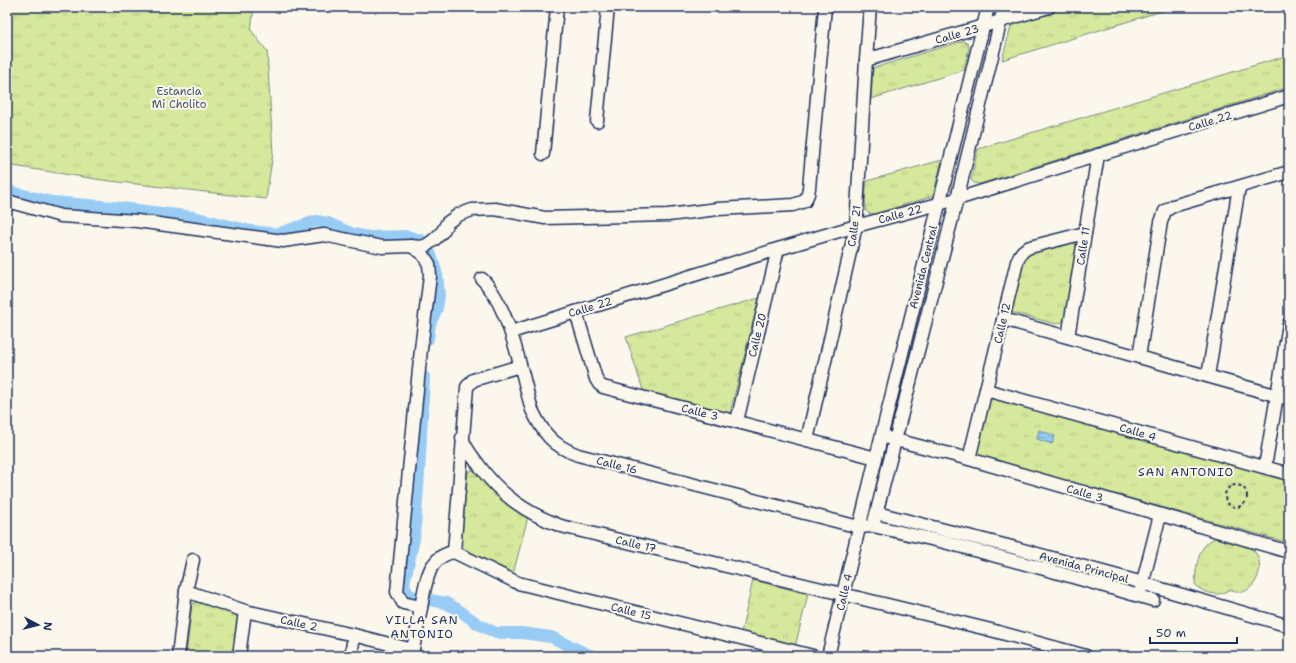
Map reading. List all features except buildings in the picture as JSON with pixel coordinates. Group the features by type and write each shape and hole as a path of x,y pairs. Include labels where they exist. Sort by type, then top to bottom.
{"street":[{"path":"543,154 556,7"},
{"path":"597,121 608,7"},
{"path":"7,201 61,216 137,221 283,241 324,235 382,247 420,246 435,239 443,231 447,222 458,215 472,210 495,209 545,218 625,217 668,215 718,209 794,205 805,201 809,188 825,7"},
{"name":"Calle 21","path":"807,440 856,226 870,7"},
{"name":"Avenida Central","path":"859,527 988,7"},
{"name":"Avenida Central","path":"873,526 957,199 1004,7"},
{"name":"Calle 23","path":"866,60 1049,7"},
{"name":"Calle 22","path":"511,332 778,249 957,199 1289,96"},
{"name":"Calle 11","path":"1068,337 1098,155"},
{"path":"1139,357 1161,222 1165,210 1173,206 1289,172"},
{"path":"1208,376 1239,187"},
{"name":"Calle 12","path":"969,459 1017,262 1022,251 1030,247 1085,233"},
{"path":"420,246 422,253 429,264 430,276 421,349 397,592 403,603 422,603"},
{"name":"Calle 20","path":"737,422 778,249"},
{"name":"Calle 16","path":"482,279 497,297 511,332 532,410 539,425 554,442 565,450 585,457 859,527"},
{"name":"Calle 3","path":"576,312 598,384 606,388 876,458"},
{"path":"1003,319 1289,399"},
{"path":"1265,467 1289,324"},
{"path":"412,653 422,603 428,579 434,564 445,555 454,552 462,438 466,390 468,384 478,378 520,366"},
{"name":"Calle 4","path":"986,390 1289,474"},
{"name":"Calle 3","path":"881,436 969,459 1289,552"},
{"name":"Calle 17","path":"462,438 470,455 486,475 516,504 551,522 569,528 987,629 1086,656"},
{"name":"Avenida Principal","path":"877,513 1008,546 1143,583 1289,626"},
{"path":"1139,596 1160,515"},
{"name":"Avenida Principal","path":"859,527 873,526 1051,570 1153,600"},
{"name":"Calle 4","path":"828,656 859,527"},
{"name":"Calle 15","path":"454,552 518,583 813,656"},
{"path":"178,656 186,591 193,560"},
{"name":"Calle 2","path":"186,591 245,611 354,635 412,653"},
{"path":"240,656 245,611"},
{"path":"351,656 354,635"}],"path":[{"path":"1237,484 1244,488 1248,494 1245,503 1237,507 1228,504 1225,495 1228,488 1237,484"}],"green space":[{"name":"Estancia Mi Cholito","path":"7,7 254,7 251,30 267,51 273,153 266,199 102,180 7,165"},
{"path":"1064,7 1175,7 1002,60 1012,23"},
{"path":"963,41 968,44 969,47 964,70 871,99 873,68"},
{"path":"1289,55 1289,87 980,184 974,183 971,180 978,149"},
{"path":"942,160 933,196 875,214 866,211 865,201 867,181"},
{"path":"1074,242 1077,247 1065,317 1062,322 1056,324 1010,312 1025,253"},
{"path":"759,298 730,413 643,390 626,337"},
{"path":"994,398 1289,481 1289,543 980,456 977,453 989,401"},
{"path":"471,470 476,471 510,505 528,517 513,574 460,547 468,472"},
{"path":"1216,538 1252,549 1258,558 1260,566 1259,574 1256,581 1245,591 1238,592 1230,589 1218,594 1205,592 1195,584 1197,564 1201,551 1205,545"},
{"path":"753,580 808,594 795,647 741,633"},
{"path":"197,602 236,615 239,619 235,656 186,656 192,604"}],"water":[{"path":"1039,430 1055,436 1052,444 1037,439"}],"waterway":[{"path":"7,191 52,202 113,207 193,217 251,231 277,234 316,221 328,223 353,234 369,237 407,236 421,240 431,255 437,275 439,295 437,308 430,324 428,339"},
{"path":"424,377 414,539 404,583 407,593 413,597 446,603 478,624 496,633 522,633 551,637 594,656"}],"district":[{"name":"SAN ANTONIO","path":"1186,472"},
{"name":"VILLA SAN ANTONIO","path":"422,627"}]}
